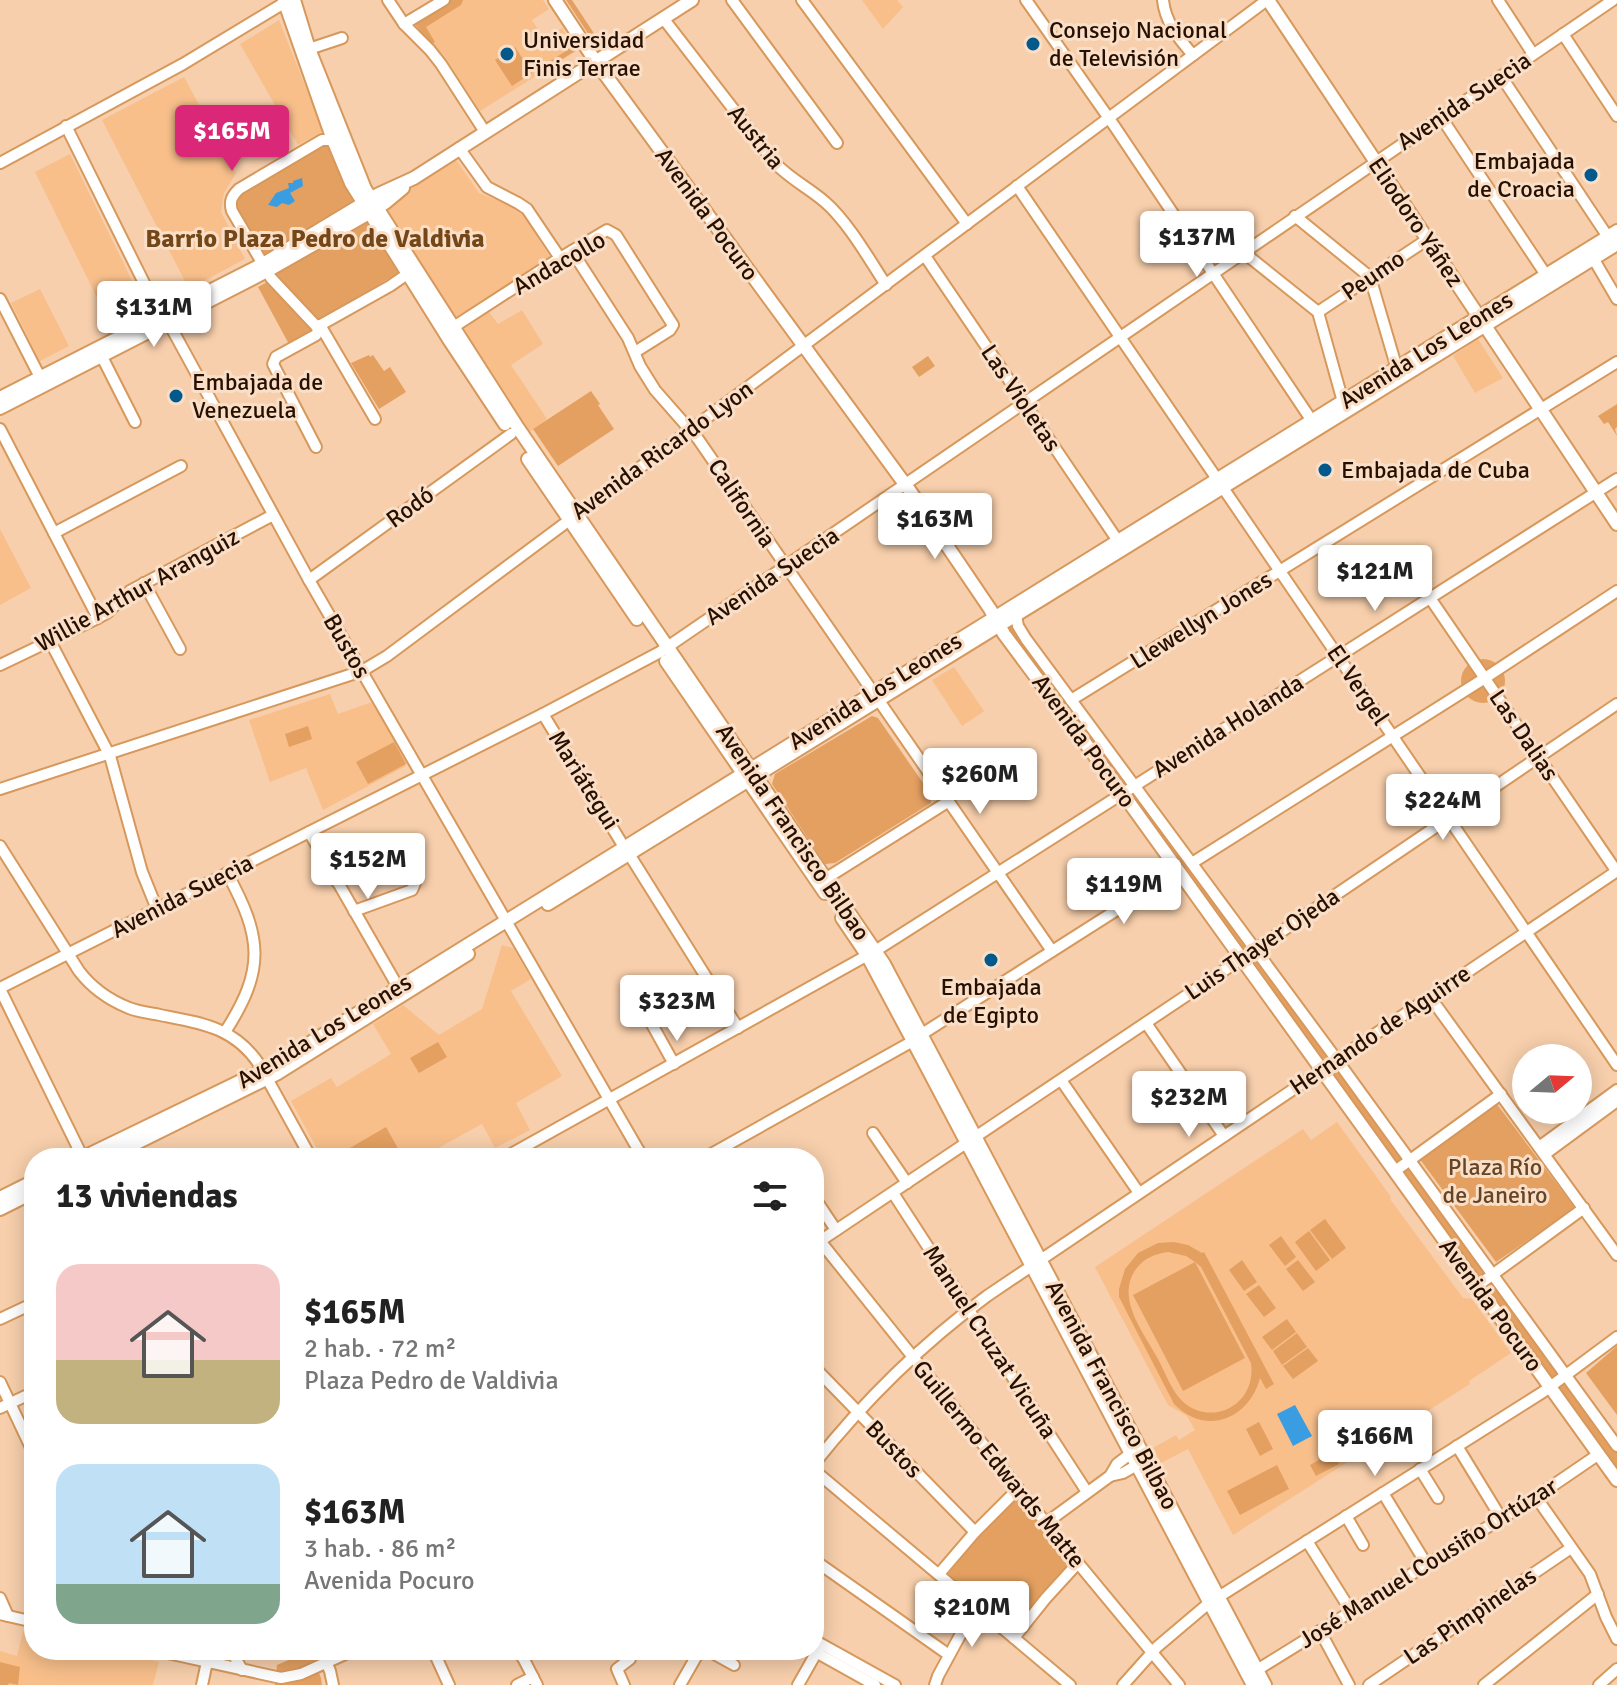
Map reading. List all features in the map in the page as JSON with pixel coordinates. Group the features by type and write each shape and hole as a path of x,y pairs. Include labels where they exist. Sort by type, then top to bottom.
{"main road":[{"name":"Avenida Pocuro","path":"555,0 596,62 906,485 997,622 1617,1480"},
{"path":"0,408 43,381 265,268 370,206 692,0"},
{"name":"Eliodoro Yáñez","path":"1268,0 1617,524"},
{"name":"Avenida Francisco Bilbao","path":"287,1 370,206"},
{"name":"Avenida Francisco Bilbao","path":"287,1 347,175 370,206 511,434 573,516"},
{"name":"Avenida Los Leones","path":"125,1148 266,1075 997,622 1118,541 1220,484 1312,421 1593,258 1614,237"},
{"name":"Avenida Los Leones","path":"997,622 1016,616 1220,484 1482,321 1546,275 1614,237"},
{"name":"Avenida Francisco Bilbao","path":"411,272 452,328 663,650 871,953"},
{"path":"0,398 43,381"},
{"name":"Avenida Francisco Bilbao","path":"749,775 825,879 871,953 1213,1600 1253,1685"},
{"name":"Avenida Los Leones","path":"105,1148 266,1075 398,987 509,923"},
{"path":"0,1198 24,1186"},
{"path":"0,1209 24,1197"},
{"name":"Avenida Francisco Bilbao","path":"1036,1263 1134,1460 1265,1685"}],"street":[{"path":"388,0 404,24 430,50 485,132"},
{"path":"404,24 444,0"},
{"path":"732,0 837,143"},
{"path":"802,0 967,224"},
{"path":"1026,0 1312,421"},
{"path":"1163,0 1170,24 1193,55"},
{"name":"Avenida Ricardo Lyon","path":"0,789 362,671 387,656 1268,0"},
{"path":"1498,0 1533,54"},
{"name":"Avenida Suecia","path":"0,988 543,714 663,650 1613,0"},
{"path":"0,163 183,64 287,1"},
{"name":"Austria","path":"663,18 775,163 823,199 836,213 886,285"},
{"path":"1563,34 1617,116"},
{"path":"309,49 342,38"},
{"path":"1501,76 1614,237"},
{"path":"1441,117 1546,275"},
{"name":"Bustos","path":"66,126 164,319 309,580 637,1148"},
{"path":"353,164 343,148 333,140 322,140 239,189 232,196 230,206 265,268 319,326 375,419"},
{"path":"459,148 489,189 527,209 560,258"},
{"name":"El Vergel","path":"1017,186 1617,1065"},
{"path":"1295,216 1370,277 1397,369"},
{"name":"Andacollo","path":"452,328 607,230 615,233 672,321 672,328 635,352"},
{"name":"Peumo","path":"1318,312 1428,239"},
{"name":"California","path":"572,251 628,338 655,390 698,439 1052,951"},
{"path":"1243,252 1318,312 1343,402"},
{"name":"Las Violetas","path":"925,256 1118,541"},
{"path":"1593,258 1617,299"},
{"path":"316,447 273,364 276,357 316,335 319,326 411,272"},
{"path":"0,299 43,381"},
{"path":"100,352 135,422"},
{"name":"Llewellyn Jones","path":"1071,700 1617,362"},
{"path":"0,429 98,618"},
{"name":"Rodó","path":"309,580 511,434"},
{"path":"54,533 181,466"},
{"name":"Avenida Holanda","path":"534,1148 609,1099 871,953 1617,479"},
{"name":"Willie Arthur Aranguiz","path":"0,665 98,618 130,591 273,515"},
{"path":"144,583 180,649"},
{"path":"1192,863 1617,591"},
{"name":"Las Dalias","path":"1430,598 1617,871"},
{"name":"Avenida Pocuro","path":"1016,616 1023,634 1617,1446"},
{"path":"50,641 108,753 142,872 157,909"},
{"name":"Luis Thayer Ojeda","path":"824,1238 1617,704"},
{"name":"Mariátegui","path":"543,714 738,1028"},
{"path":"825,879 949,801"},
{"path":"309,832 398,987"},
{"path":"0,846 88,983 130,1009 225,1032 247,1048 266,1075 305,1148"},
{"path":"337,882 395,853 415,883 412,890 354,911"},
{"path":"1617,864 1617,871"},
{"path":"724,1148 918,1038 1178,871"},
{"name":"Hernando de Aguirre","path":"824,1454 858,1411 913,1357 969,1309 1617,871"},
{"path":"225,1032 250,983 255,944 249,915 227,873"},
{"path":"0,988 78,1148"},
{"path":"1430,997 1617,1255"},
{"path":"638,999 674,1064"},
{"path":"1146,1023 1224,1136"},
{"path":"1061,1080 1139,1193"},
{"path":"1542,1150 1617,1090"},
{"path":"1395,1171 1501,1094"},
{"path":"1542,1150 1617,1101"},
{"path":"873,1133 907,1183"},
{"name":"Manuel Cruzat Vicuña","path":"893,1193 1087,1492"},
{"path":"1477,1286 1584,1208"},
{"path":"824,1212 836,1230"},
{"name":"Guillermo Edwards Matte","path":"824,1251 1179,1685"},
{"path":"0,1319 24,1308"},
{"path":"1123,1685 1152,1652 1213,1600 1550,1388 1617,1337"},
{"name":"Bustos","path":"824,1377 975,1532"},
{"path":"0,1382 5,1406 24,1437"},
{"path":"5,1406 24,1397"},
{"path":"1457,1446 1501,1518"},
{"name":"José Manuel Cousiño Ortúzar","path":"1257,1670 1536,1497 1599,1454"},
{"path":"1046,1523 1110,1476 1117,1464 1134,1460"},
{"path":"1420,1469 1438,1498"},
{"path":"824,1476 1070,1685"},
{"path":"939,1574 1018,1489"},
{"path":"1383,1493 1427,1565"},
{"path":"1536,1497 1590,1574 1617,1639"},
{"path":"1346,1516 1363,1545"},
{"path":"1307,1541 1351,1611"},
{"name":"Las Pimpinelas","path":"1369,1685 1571,1548"},
{"path":"1014,1638 1078,1563"},
{"path":"824,1567 949,1655"},
{"path":"1484,1685 1598,1594"},
{"path":"0,1598 4,1615 24,1620"},
{"path":"935,1682 976,1606"},
{"path":"1320,1631 1349,1685"},
{"path":"824,1651 895,1685"},
{"path":"824,1652 875,1685"},
{"path":"198,1660 242,1670 267,1681 292,1677 333,1660"},
{"path":"236,1660 242,1670"},
{"path":"326,1660 333,1685"},
{"path":"438,1660 449,1685"},
{"path":"517,1685 535,1681 523,1660"},
{"path":"624,1685 617,1669 629,1660"},
{"path":"680,1685 694,1660"},
{"path":"725,1660 734,1665"},
{"path":"798,1685 810,1660"},
{"path":"202,1685 207,1662"},
{"path":"1599,1685 1617,1669"}],"shaded area":[{"name":"Universidad Finis Terrae","path":"448,0 543,0 549,9 532,20 544,39 562,28 576,51 480,111 445,57 413,22"},
{"path":"862,0 897,0 903,7 883,29"},
{"path":"279,20 323,131 298,145 240,44"},
{"path":"184,77 236,173 224,193 221,212 245,259 189,289 102,120"},
{"path":"70,154 145,307 110,324 35,172"},
{"path":"454,159 479,193 511,206 524,216 552,260 458,321 387,209 390,203"},
{"path":"40,289 69,346 40,361 11,303"},
{"path":"487,309 498,324 522,310 543,344 511,365 547,419 528,433 461,329"},
{"path":"1478,339 1503,378 1475,393 1453,356"},
{"path":"0,529 31,588 0,605"},
{"path":"954,667 984,711 962,726 932,680"},
{"path":"330,694 338,714 372,702 407,762 406,766 323,810 306,768 270,782 249,720"},
{"path":"502,945 513,948 531,979 511,991 562,1076 516,1103 530,1130 495,1148 482,1124 441,1148 317,1148 291,1101 331,1078 337,1087 391,1054 373,1024 403,1005 439,1035 482,1009"},
{"path":"1337,1122 1463,1298 1472,1299 1511,1353 1469,1381 1470,1384 1233,1535 1188,1449 1161,1463 1153,1448 1176,1435 1179,1440 1195,1430 1187,1416 1168,1405 1095,1267 1303,1129 1311,1140"},
{"path":"23,1631 24,1660 159,1662 153,1685 0,1685 0,1651 17,1656"}],"green space":[{"path":"448,0 463,0 461,5 426,27 435,42 432,44 413,22"},
{"path":"566,0 572,0 599,41 595,44"},
{"path":"568,40 575,51 539,74 536,70 566,51 562,44"},
{"path":"515,47 532,73 512,86 495,60"},
{"path":"328,142 365,220 401,271 319,321 274,276 235,206 236,195"},
{"path":"267,282 314,329 313,333 290,346 258,287"},
{"path":"373,355 384,371 390,367 406,392 379,409 351,363"},
{"path":"928,356 935,366 919,377 912,367"},
{"path":"591,391 614,429 558,466 533,429"},
{"path":"1617,404 1617,436 1608,422 1604,424 1598,416"},
{"path":"1014,622 1617,1452 1617,1474 1011,635 1008,628"},
{"path":"1483,659 1499,665 1505,681 1499,697 1483,703 1467,697 1461,681 1467,665"},
{"path":"872,716 878,718 930,793 931,803 835,863 825,864 772,784 775,774"},
{"path":"308,726 312,739 289,747 285,734"},
{"path":"394,742 406,764 368,784 356,762"},
{"path":"438,1042 447,1057 419,1073 410,1058"},
{"name":"Plaza Río de Janeiro","path":"1496,1103 1575,1208 1496,1262 1419,1158"},
{"path":"386,1127 398,1148 350,1148"},
{"path":"1325,1219 1346,1248 1332,1259 1310,1230"},
{"path":"1309,1231 1330,1260 1316,1271 1295,1242"},
{"path":"1281,1236 1296,1257 1285,1266 1269,1245"},
{"path":"1174,1242 1204,1252 1274,1384 1266,1389 1260,1378 1246,1404 1224,1419 1199,1419 1186,1414 1174,1404 1119,1297 1125,1269 1138,1253 1158,1243","holes":["1168,1252 1186,1256 1201,1267 1251,1363 1251,1379 1242,1398 1226,1410 1213,1412 1193,1409 1178,1396 1139,1327 1129,1292 1130,1280 1136,1269 1154,1255"]},
{"path":"1242,1260 1257,1282 1244,1291 1229,1270"},
{"path":"1298,1260 1315,1282 1303,1291 1286,1269"},
{"path":"1195,1262 1245,1358 1183,1391 1133,1295"},
{"path":"1259,1285 1276,1308 1264,1317 1246,1294"},
{"path":"1287,1319 1296,1332 1272,1350 1262,1337"},
{"path":"1297,1333 1307,1347 1282,1365 1273,1351"},
{"path":"1617,1346 1617,1415 1586,1373"},
{"path":"1308,1348 1318,1361 1293,1379 1283,1366"},
{"path":"1259,1422 1273,1449 1260,1456 1246,1429"},
{"path":"1333,1452 1339,1464 1316,1476 1310,1465"},
{"path":"1277,1465 1289,1489 1240,1515 1227,1491"},
{"path":"1018,1498 1071,1563 1013,1630 948,1574"},
{"path":"289,1660 314,1660 322,1685 275,1685 277,1665"},
{"path":"0,1662 20,1667 18,1685 0,1685"}],"water":[{"path":"302,178 303,186 290,193 295,201 277,207 268,205 276,193 289,188 288,183"},
{"path":"1295,1405 1312,1436 1293,1446 1277,1414"}],"place":[{"name":"Consejo Nacional de Televisión","path":"1033,44"},
{"name":"Universidad Finis Terrae","path":"507,54"},
{"name":"Embajada de Croacia","path":"1591,175"},
{"name":"Embajada de Venezuela","path":"176,396"},
{"name":"Embajada de Cuba","path":"1325,470"},
{"name":"Embajada de Egipto","path":"991,960"}],"district":[{"name":"Barrio Plaza Pedro de Valdivia","path":"315,238"}]}
